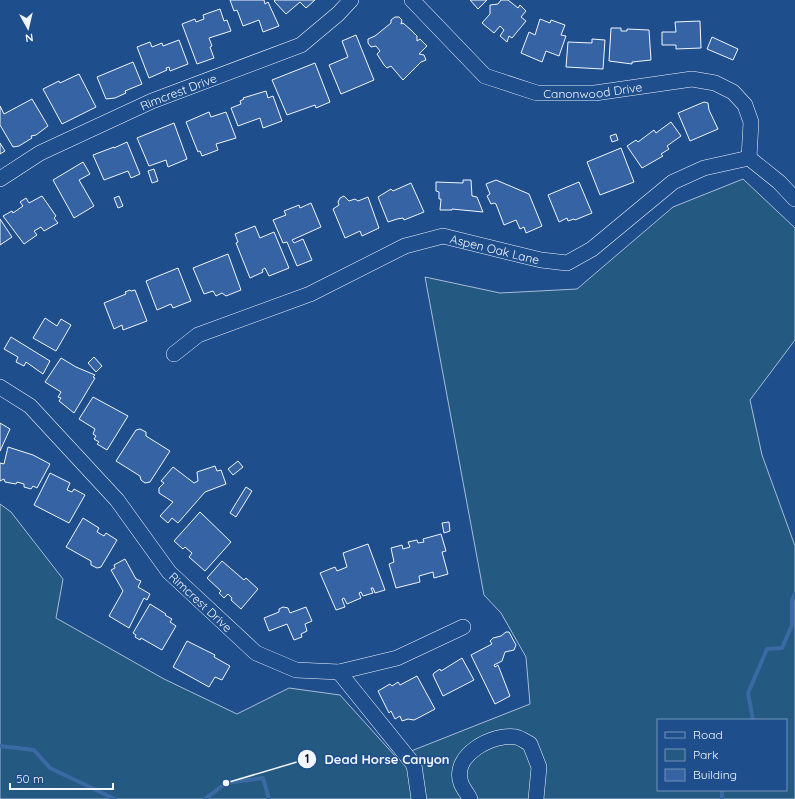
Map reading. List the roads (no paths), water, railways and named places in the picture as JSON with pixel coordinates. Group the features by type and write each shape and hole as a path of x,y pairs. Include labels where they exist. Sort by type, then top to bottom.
{"street":[{"name":"Rimcrest Drive","path":"0,179 40,153 152,101 301,45 338,14 350,0"},
{"name":"Canonwood Drive","path":"412,0 485,76 537,93 595,93 692,79 715,82 733,92 745,105 751,122 749,158"},
{"path":"749,158 779,182 795,199"},
{"name":"Aspen Oak Lane","path":"174,354 198,335 310,294 405,246 443,236 541,260 567,263 592,249 673,182 704,168 749,158"},
{"name":"Rimcrest Drive","path":"0,387 30,406 117,500 168,572 256,653 296,670 339,672 397,658 463,627"},
{"path":"339,672 414,765 420,799"},
{"path":"470,799 461,783 460,773 465,758 484,744 502,738 517,737 530,744 539,767 536,799"}],"waterway":[{"path":"753,719 748,693 767,649 782,648 792,625 792,600 795,594"},
{"path":"0,746 34,750 50,768 115,799"},
{"path":"205,799 226,783 263,778 269,799"},
{"path":"722,791 722,799"}],"place":[{"name":"Dead Horse Canyon","path":"226,783"}]}
